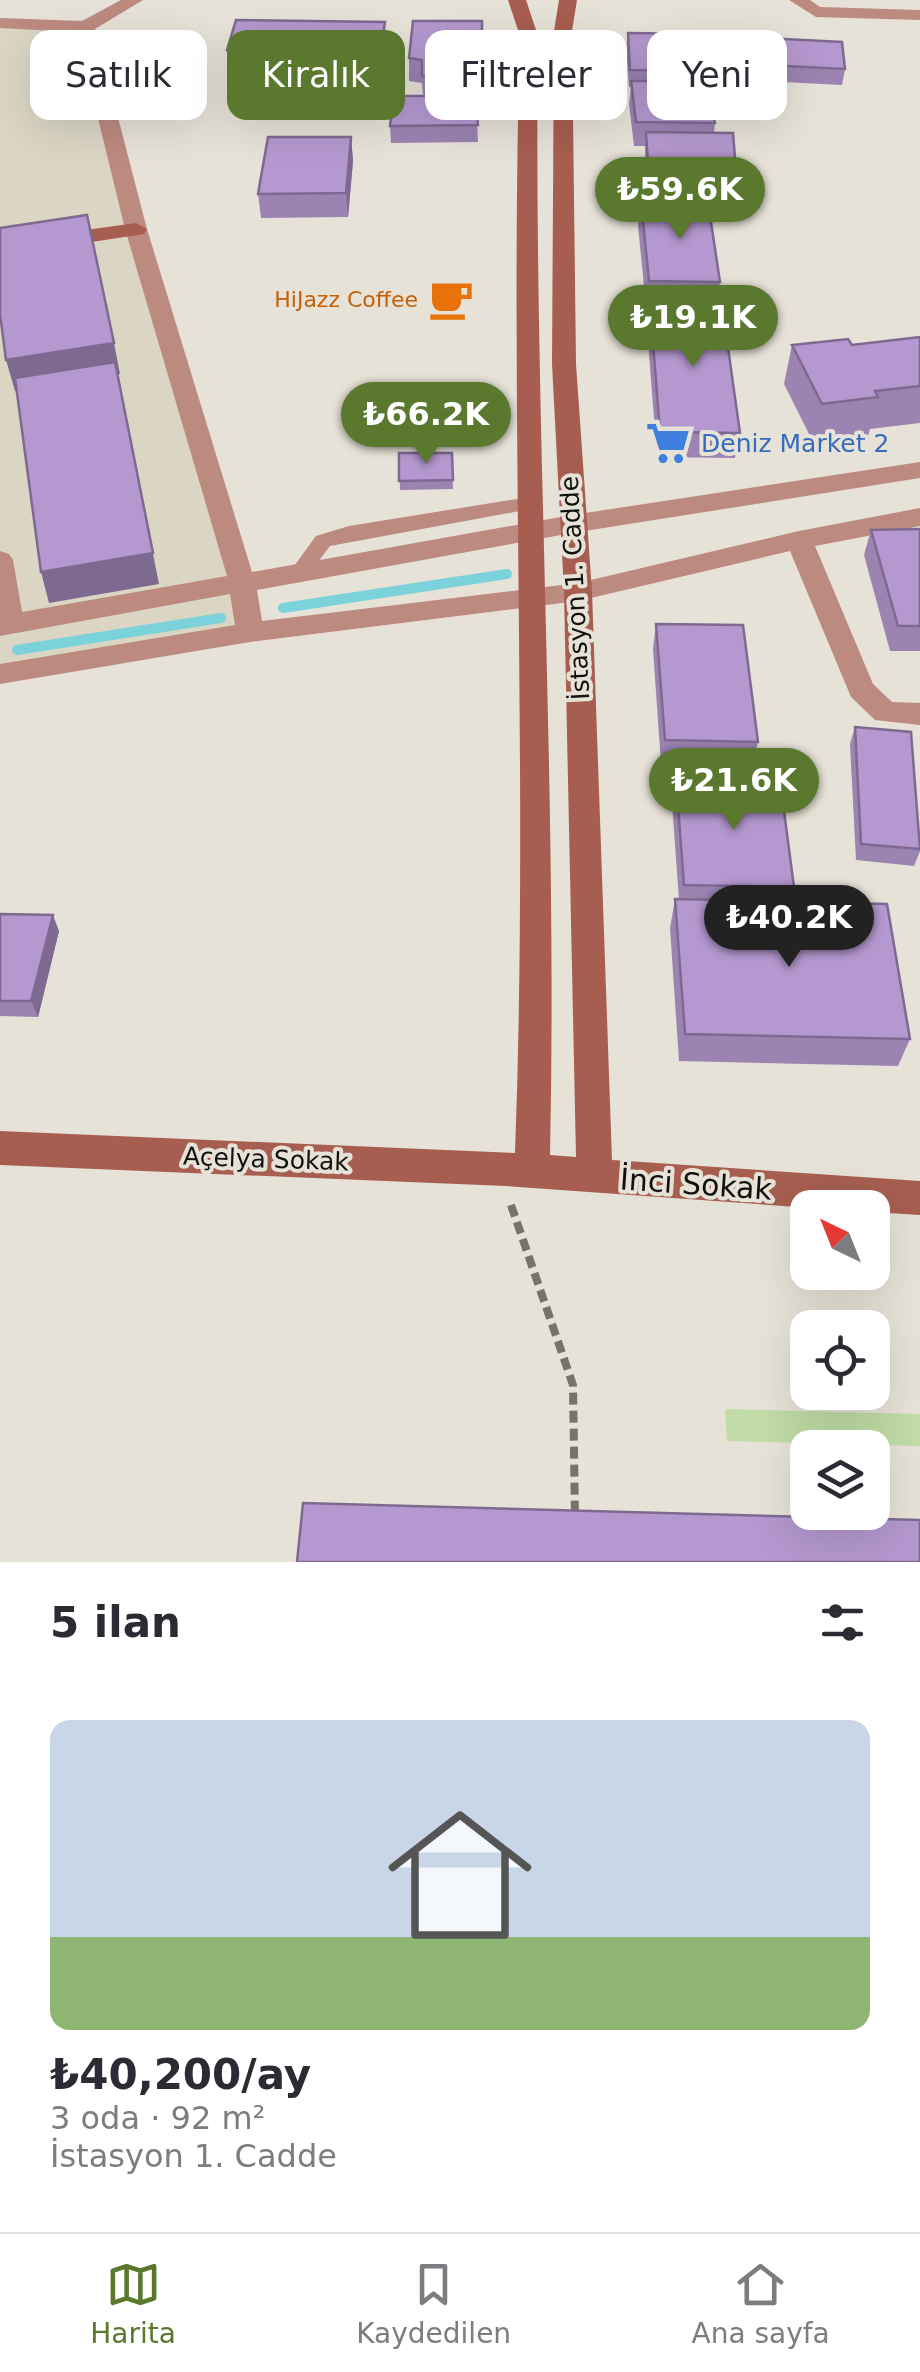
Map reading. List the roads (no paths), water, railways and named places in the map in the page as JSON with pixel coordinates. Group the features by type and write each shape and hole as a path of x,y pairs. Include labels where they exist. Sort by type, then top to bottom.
{"main road":[{"name":"İstasyon 1. Cadde","path":"517,0 529,36 529,532 538,1038 518,1170"},
{"name":"İstasyon 1. Cadde","path":"568,0 563,39 564,364 578,592 595,1177"},
{"path":"0,249 136,228"},
{"name":"Açelya Sokak","path":"0,1148 518,1170"},
{"name":"İnci Sokak","path":"518,1170 920,1198"}],"street":[{"path":"0,23 85,27 134,0"},
{"path":"798,0 816,12 920,16"},
{"path":"85,27 136,228 242,583 250,632"},
{"path":"0,560 5,625 572,524 920,470"},
{"path":"0,674 250,632 578,592 799,540 920,517"},
{"path":"799,540 860,690 885,712 920,714"}],"lane":[{"path":"299,573 323,541 349,533 529,502"}],"waterway":[{"path":"283,608 507,574"},
{"path":"17,650 221,618"}],"place":[{"name":"HiJazz Coffee","path":"451,299"},
{"name":"Deniz Market 2","path":"668,443"}]}
